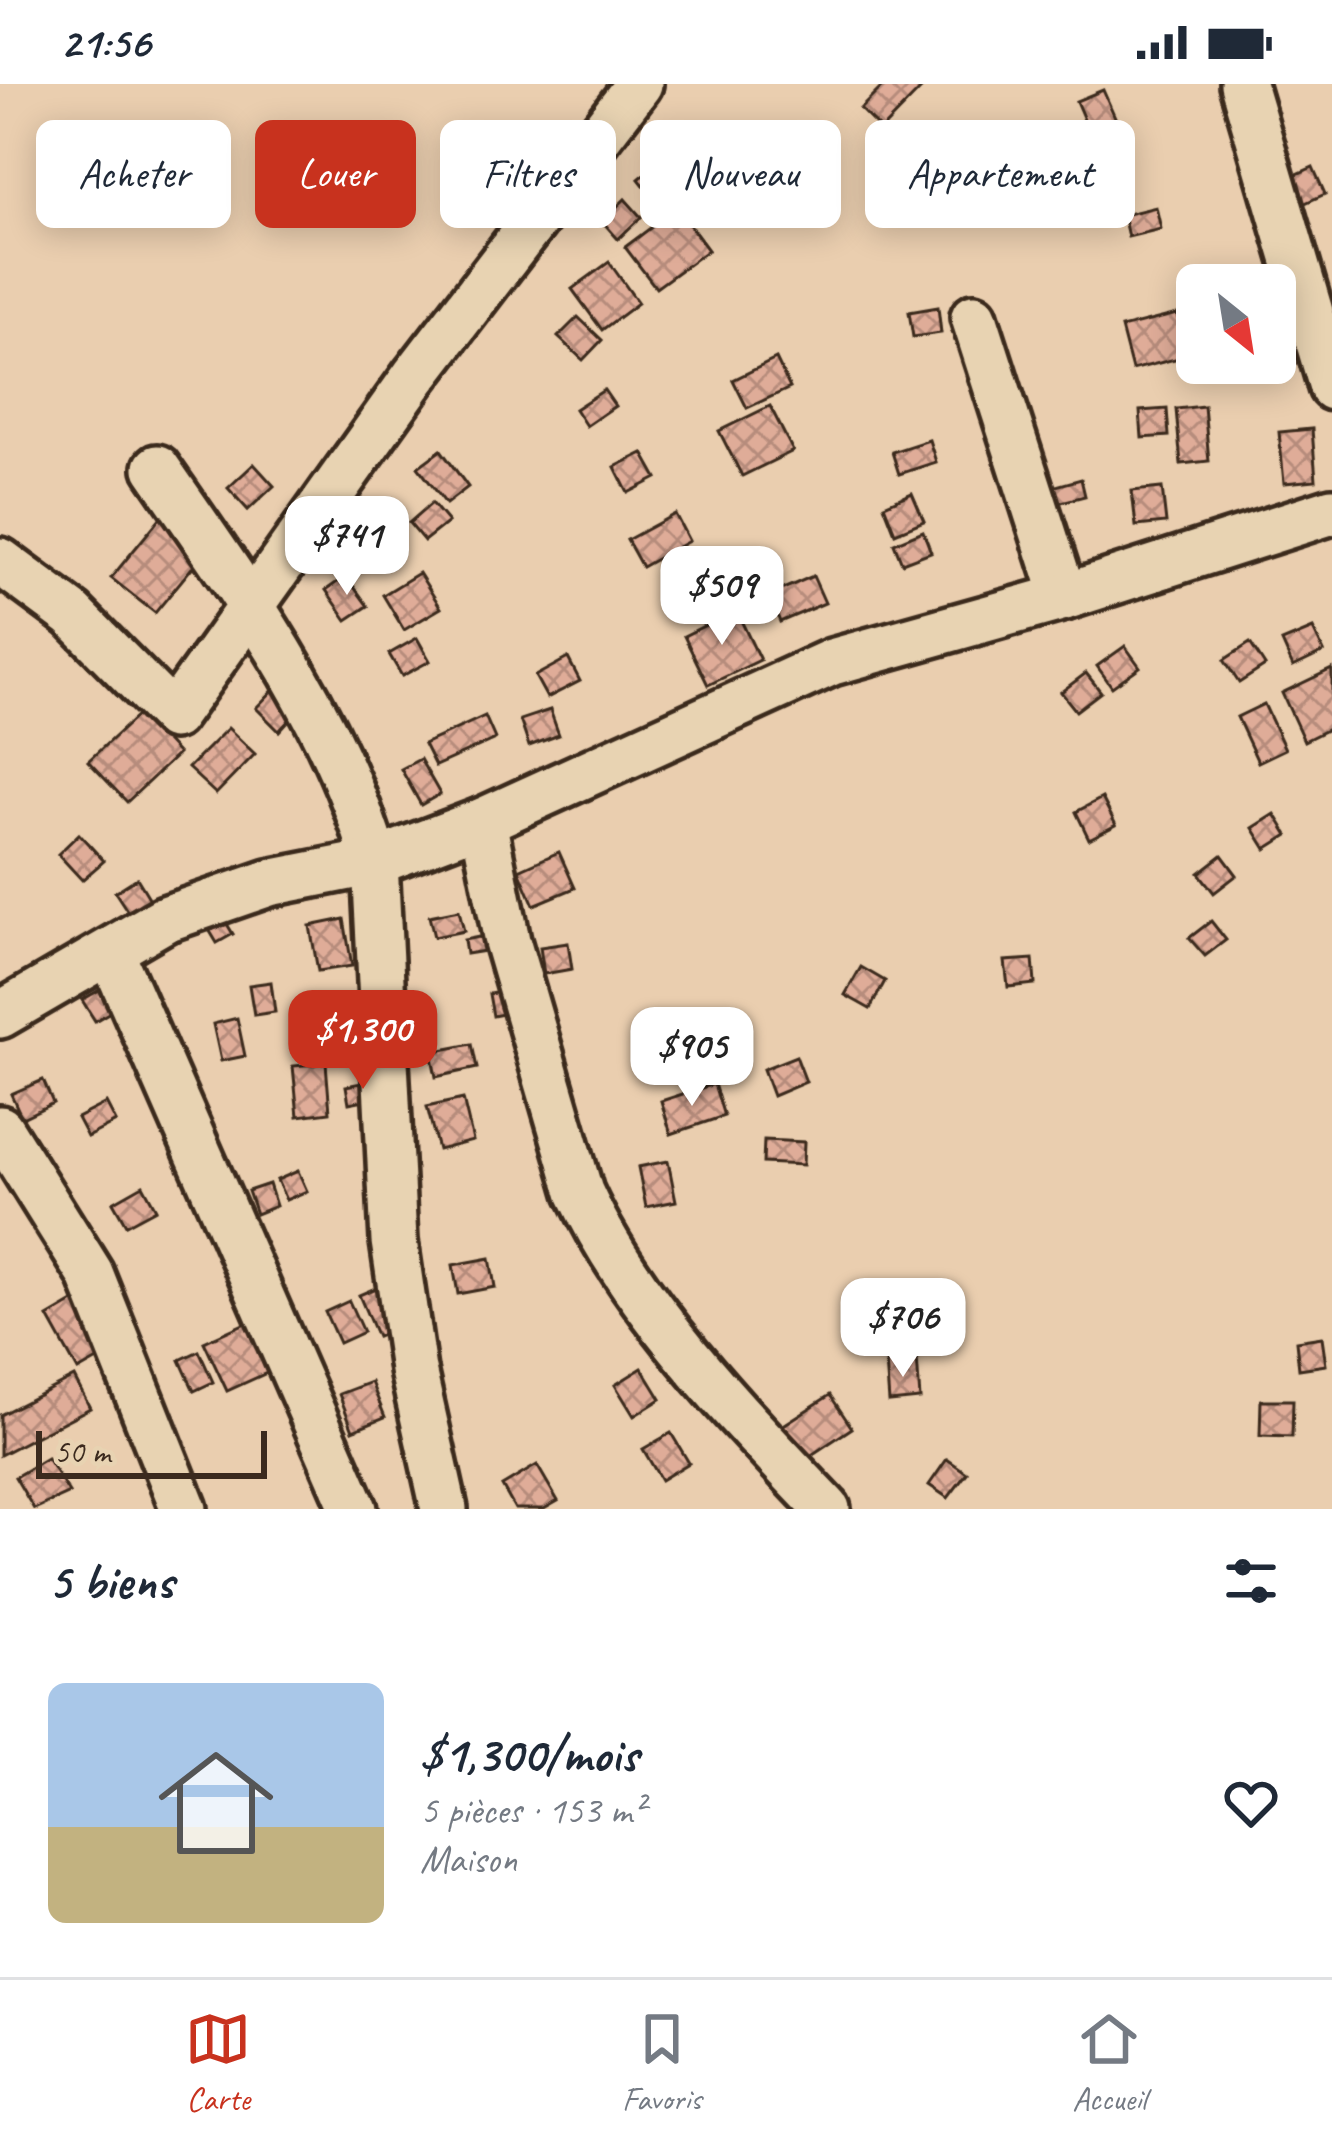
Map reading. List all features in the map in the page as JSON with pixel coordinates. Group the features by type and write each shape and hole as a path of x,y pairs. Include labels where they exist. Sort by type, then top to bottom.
{"street":[{"path":"0,561 73,615 173,716 415,376 639,84"},
{"path":"1243,84 1332,387"},
{"path":"974,317 1064,598"},
{"path":"157,467 253,606 345,770 375,862 394,1241 412,1370 444,1509"},
{"path":"0,1015 165,919 268,883 375,862 483,820 832,662 1064,598 1332,511"},
{"path":"483,820 507,941 580,1192 598,1232 670,1330 827,1509"},
{"path":"111,952 354,1509"},
{"path":"0,1129 90,1273 184,1509"}],"building":[{"path":"885,84 916,84 921,89 891,120 871,120 860,109"},
{"path":"1103,90 1116,120 1084,120 1076,101"},
{"path":"1313,167 1325,194 1296,207 1284,180"},
{"path":"625,199 640,216 618,239 608,228 616,228 616,208"},
{"path":"1156,207 1161,229 1128,237 1126,228 1135,228 1135,212"},
{"path":"650,228 692,228 708,250 656,288 625,247"},
{"path":"609,262 638,303 602,330 572,289"},
{"path":"938,307 941,333 913,337 909,312"},
{"path":"1176,314 1176,359 1132,370 1121,328"},
{"path":"1302,316 1310,354 1296,357 1296,317"},
{"path":"578,317 602,340 583,360 558,337"},
{"path":"776,359 790,388 747,408 733,380"},
{"path":"604,390 615,406 586,426 575,409"},
{"path":"770,406 793,451 742,476 719,431"},
{"path":"1204,406 1209,461 1181,464 1176,409"},
{"path":"1167,409 1169,436 1142,438 1140,411"},
{"path":"1312,429 1316,480 1284,483 1279,432"},
{"path":"929,440 936,462 899,474 892,452"},
{"path":"441,450 468,487 446,504 418,467"},
{"path":"643,453 657,478 628,493 615,467"},
{"path":"254,464 274,486 248,510 228,488"},
{"path":"1081,479 1085,496 1042,507 1038,491"},
{"path":"1162,488 1166,523 1136,526 1132,491"},
{"path":"912,493 924,521 895,533 884,505"},
{"path":"432,503 448,522 424,541 409,523"},
{"path":"675,514 689,541 642,567 627,540"},
{"path":"160,518 204,553 155,613 111,578"},
{"path":"923,531 931,552 902,563 894,543"},
{"path":"419,573 441,608 404,630 383,595"},
{"path":"346,576 368,606 347,620 326,590"},
{"path":"813,576 825,603 780,622 769,595"},
{"path":"736,610 760,660 708,685 684,636"},
{"path":"1313,629 1324,652 1293,667 1282,642"},
{"path":"417,638 430,661 402,676 389,654"},
{"path":"1250,643 1265,666 1239,683 1224,660"},
{"path":"1125,646 1140,667 1112,687 1097,666"},
{"path":"568,658 580,681 547,698 535,676"},
{"path":"1332,669 1332,727 1304,741 1282,693"},
{"path":"1086,673 1101,692 1076,711 1061,692"},
{"path":"279,684 302,706 279,731 256,708"},
{"path":"1264,704 1285,749 1258,762 1237,717"},
{"path":"550,710 559,735 529,746 520,720"},
{"path":"140,713 178,754 127,802 88,761"},
{"path":"485,716 495,739 435,766 424,744"},
{"path":"228,728 255,754 216,794 188,768"},
{"path":"420,759 440,794 421,805 401,769"},
{"path":"1102,798 1116,825 1089,839 1076,812"},
{"path":"1275,814 1288,835 1266,849 1253,828"},
{"path":"79,834 104,861 82,880 58,854"},
{"path":"559,852 575,888 534,905 519,870"},
{"path":"1222,855 1237,875 1214,893 1199,873"},
{"path":"137,878 151,901 130,915 115,892"},
{"path":"218,909 233,934 217,943 202,918"},
{"path":"459,910 464,931 434,937 429,916"},
{"path":"344,919 352,966 318,971 310,926"},
{"path":"1211,921 1226,940 1205,956 1189,938"},
{"path":"494,934 497,949 466,954 464,940"},
{"path":"568,943 572,969 544,974 540,947"},
{"path":"1033,959 1035,984 1008,987 1005,961"},
{"path":"861,967 885,981 870,1009 845,995"},
{"path":"271,982 275,1012 254,1015 249,985"},
{"path":"110,984 122,1005 95,1021 82,1000"},
{"path":"514,990 518,1011 493,1016 489,994"},
{"path":"237,1018 245,1056 221,1061 213,1024"},
{"path":"472,1044 477,1068 436,1077 431,1052"},
{"path":"796,1056 806,1082 773,1096 763,1069"},
{"path":"326,1063 330,1112 298,1116 293,1066"},
{"path":"43,1080 53,1103 22,1118 11,1094"},
{"path":"377,1080 380,1097 349,1103 346,1086"},
{"path":"714,1084 724,1116 671,1134 661,1101"},
{"path":"463,1099 473,1141 438,1150 427,1107"},
{"path":"106,1103 116,1122 87,1137 77,1118"},
{"path":"764,1140 804,1142 803,1165 763,1163"},
{"path":"668,1161 676,1201 646,1207 638,1167"},
{"path":"298,1171 307,1191 286,1200 277,1180"},
{"path":"269,1184 276,1206 256,1214 248,1191"},
{"path":"143,1185 156,1209 126,1225 113,1202"},
{"path":"490,1258 495,1287 458,1294 453,1265"},
{"path":"380,1286 398,1329 377,1337 359,1295"},
{"path":"77,1300 108,1354 78,1371 48,1317"},
{"path":"349,1301 363,1332 339,1343 325,1312"},
{"path":"248,1322 271,1371 227,1391 204,1342"},
{"path":"1322,1337 1326,1365 1299,1369 1296,1341"},
{"path":"199,1351 213,1382 194,1391 180,1360"},
{"path":"917,1358 920,1399 889,1402 886,1361"},
{"path":"642,1368 661,1399 634,1416 615,1385"},
{"path":"74,1377 90,1408 0,1455 0,1415"},
{"path":"371,1382 385,1417 353,1430 339,1394"},
{"path":"830,1395 852,1428 804,1460 782,1426"},
{"path":"1261,1400 1293,1400 1292,1437 1260,1436"},
{"path":"671,1433 689,1463 661,1480 643,1449"},
{"path":"47,1458 69,1493 34,1509 15,1477"},
{"path":"947,1459 967,1473 948,1498 929,1485"},
{"path":"537,1465 558,1501 544,1509 515,1509 502,1486"}]}
